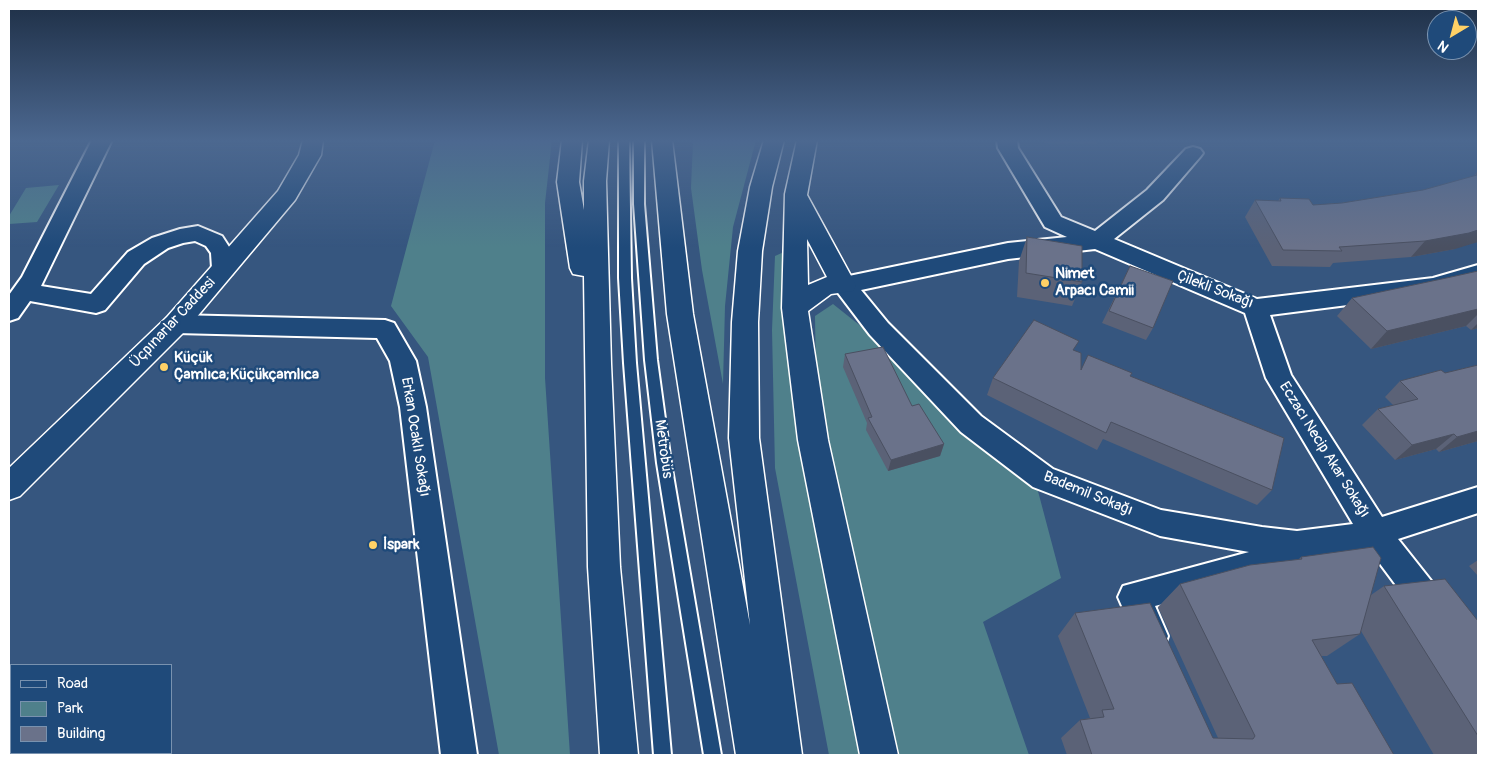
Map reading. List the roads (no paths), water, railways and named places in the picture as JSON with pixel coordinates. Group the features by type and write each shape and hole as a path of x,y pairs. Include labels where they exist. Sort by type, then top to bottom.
{"main road":[{"name":"Üçpınarlar Caddesi","path":"9,487 176,324 287,196 299,176"},
{"path":"569,176 568,182 597,364"},
{"path":"596,176 597,364 604,567 619,755"},
{"path":"666,176 680,314 756,755"},
{"path":"764,176 750,251 745,322 744,438 783,755"},
{"path":"800,176 796,194 796,308 813,440 879,755"},
{"path":"796,194 844,285 826,286 807,296 796,308"}],"street":[{"path":"9,312 26,292 84,176"},
{"name":"Çilekli Sokağı","path":"1025,176 1053,222 1255,308 1433,286 1478,273"},
{"path":"844,285 1008,251 1098,241 1155,194 1172,176"},
{"path":"26,292 96,304 136,258 160,243 180,236 198,233 214,241 222,253 224,268"},
{"name":"Bademil Sokağı","path":"844,285 879,329 971,424 1043,478 1160,523 1262,541 1297,545 1376,534"},
{"name":"Eczacı Necip Akar Sokağı","path":"1255,308 1279,378 1376,534 1478,667"},
{"name":"Erkan Ocaklı Sokağı","path":"176,324 385,329 403,360 413,407 459,755"},
{"name":"Eczacı Necip Akar Sokağı","path":"1376,534 1478,500"},
{"path":"1166,667 1134,597 1376,534"}],"lane":[{"name":"Metrobüs","path":"625,176 626,278 630,362 663,755"},
{"name":"Metrobüs","path":"639,176 639,204 651,360 664,463 713,755"}],"place":[{"name":"Nimet Arpacı Camii","path":"1045,283"},
{"name":"Küçük Çamlıca;Küçükçamlıca","path":"164,367"},
{"name":"İspark","path":"373,545"}]}
